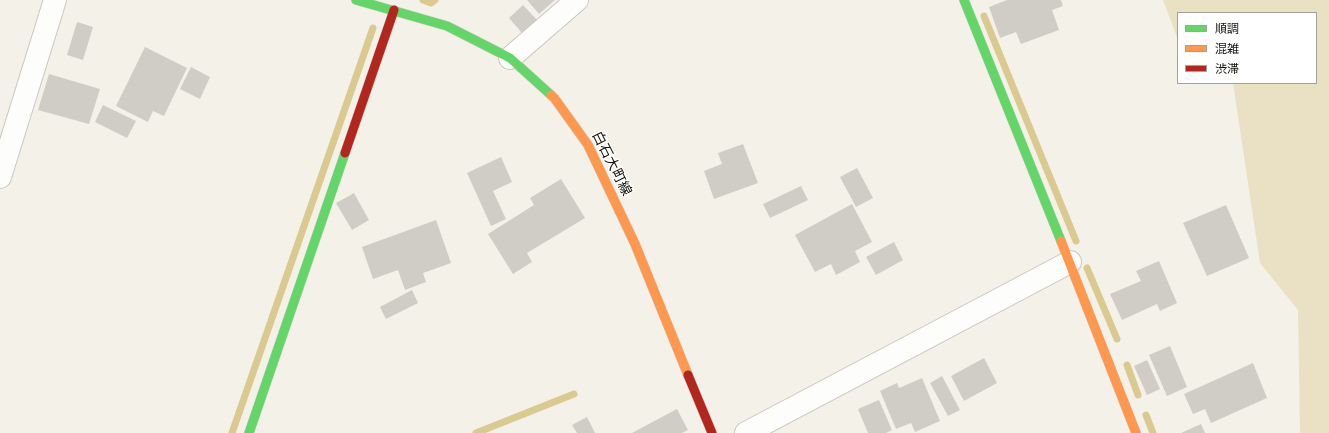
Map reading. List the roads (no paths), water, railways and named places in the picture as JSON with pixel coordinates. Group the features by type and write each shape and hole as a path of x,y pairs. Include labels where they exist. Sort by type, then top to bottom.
{"street":[{"path":"0,177 55,0"},
{"name":"白石大町線","path":"356,0 447,26 510,58 554,99 588,145 635,244 712,433"},
{"path":"510,58 577,0"},
{"path":"964,0 1070,262 1136,433"},
{"path":"249,433 394,10"},
{"path":"746,433 1070,262"}],"waterway":[{"path":"423,0 431,3 435,0"},
{"path":"984,16 1076,241"},
{"path":"232,433 373,28"},
{"path":"1087,268 1117,339"},
{"path":"1127,365 1138,395"},
{"path":"476,433 574,394"},
{"path":"1146,415 1153,433"}]}
